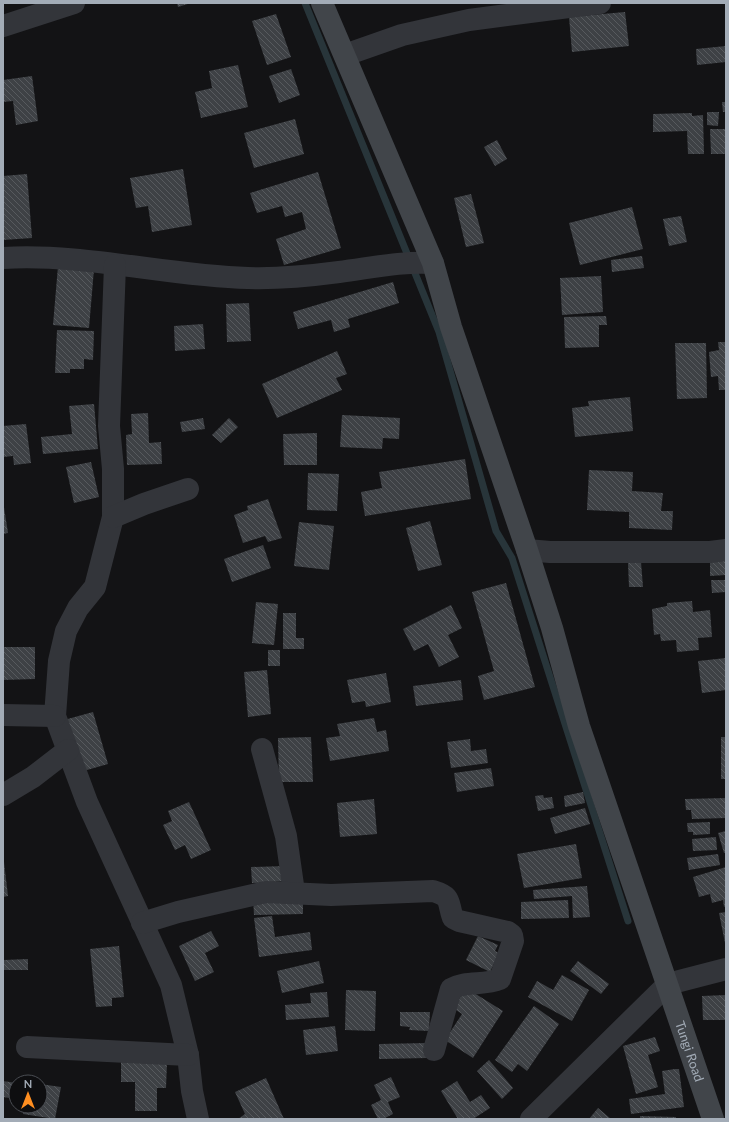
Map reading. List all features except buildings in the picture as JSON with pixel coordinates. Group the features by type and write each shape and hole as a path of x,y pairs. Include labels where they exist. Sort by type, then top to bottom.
{"main road":[{"name":"Tungi Road","path":"322,3 433,263 451,328 552,628 580,726 713,1119"}],"street":[{"path":"3,26 74,3"},
{"path":"345,55 402,35 469,20 600,3"},
{"path":"3,258 21,257 248,278 291,277 410,261 433,263"},
{"path":"115,265 109,426 113,469 113,517 95,587 78,608 66,631 59,661 55,716 88,802 171,985 188,1055 192,1091 198,1119"},
{"path":"113,517 144,504 188,489"},
{"path":"527,550 550,552 710,552 726,550"},
{"path":"3,715 55,716"},
{"path":"262,749 286,836 294,892"},
{"path":"3,795 33,777 68,750"},
{"path":"142,923 178,912 266,892 294,892 331,895 433,892 442,894 449,899 453,918 459,921 508,932 512,935 513,941 500,979 493,982 459,985 451,989 434,1050"},
{"path":"531,1119 668,984 726,970"},
{"path":"27,1047 188,1055"}],"waterway":[{"path":"305,3 439,332 496,531 512,558 628,921"}]}
